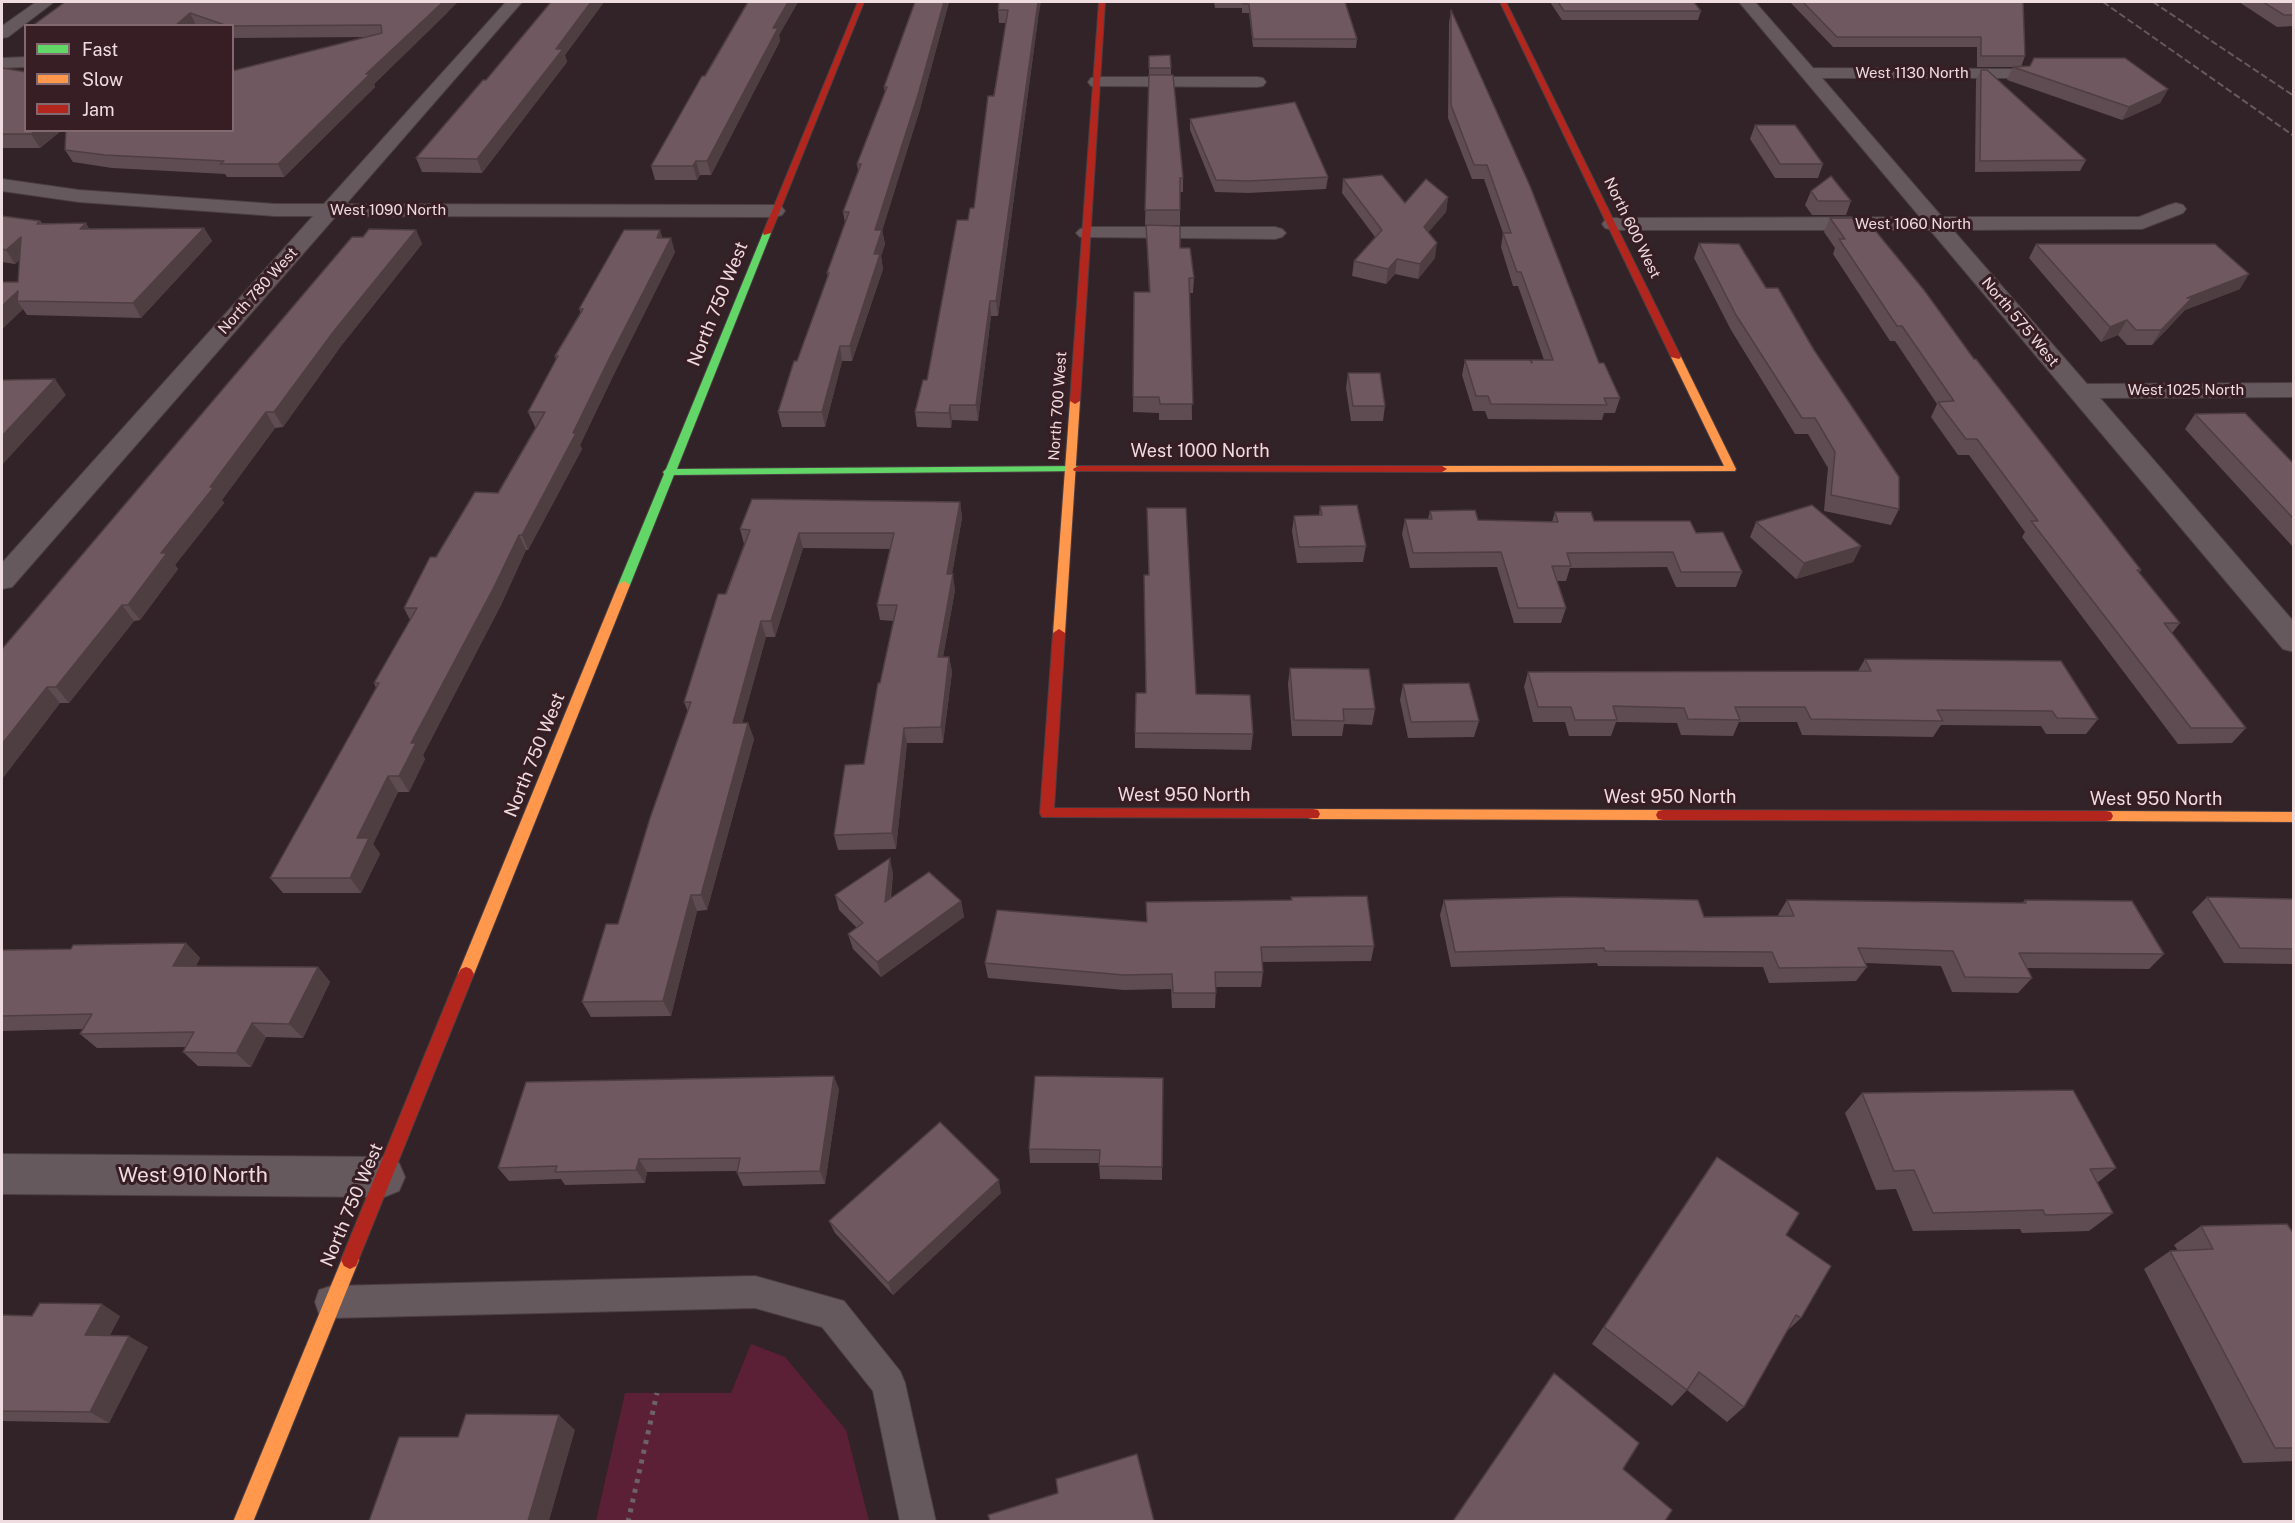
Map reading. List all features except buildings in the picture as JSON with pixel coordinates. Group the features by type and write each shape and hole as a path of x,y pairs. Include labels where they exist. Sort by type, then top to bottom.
{"street":[{"path":"2,33 46,2"},
{"name":"North 780 West","path":"2,580 514,2"},
{"name":"North 750 West","path":"243,1521 861,2"},
{"name":"North 700 West","path":"1047,813 1102,2"},
{"name":"North 600 West","path":"1503,2 1731,468"},
{"name":"North 575 West","path":"1747,2 2294,642"},
{"path":"2,63 24,62"},
{"name":"West 1130 North","path":"1808,73 2017,73"},
{"path":"1097,82 1257,82"},
{"name":"West 1090 North","path":"2,185 79,196 275,210 775,211"},
{"name":"West 1060 North","path":"1612,224 2142,223 2176,208"},
{"path":"1087,233 1275,233"},
{"name":"West 1025 North","path":"2079,391 2294,390"},
{"name":"West 1000 North","path":"668,472 1071,468 1731,468"},
{"name":"West 950 North","path":"1047,813 2294,817"},
{"name":"West 910 North","path":"2,1174 384,1177"}],"lane":[{"path":"331,1302 755,1292 832,1313 888,1383 918,1521"}],"path":[{"path":"628,1521 657,1393"}],"shaded area":[{"path":"751,1344 785,1357 846,1430 869,1521 596,1521 625,1393 731,1393"}],"railway":[{"path":"2103,2 2294,136"},
{"path":"2153,2 2294,96"}],"traffic: fast":[{"path":"624,585 767,233"},
{"path":"668,472 1078,469"}],"traffic: slow":[{"path":"1442,469 1731,469 1676,357"},
{"path":"1059,633 1075,401"},
{"path":"466,974 624,585"},
{"path":"1313,814 1663,815"},
{"path":"2106,816 2294,817"},
{"path":"243,1522 350,1260"}],"traffic: jam":[{"path":"767,233 861,2"},
{"path":"1075,401 1102,2"},
{"path":"1503,2 1676,357"},
{"path":"1078,469 1442,469"},
{"path":"1059,633 1047,813 1313,814"},
{"path":"1663,815 2106,816"},
{"path":"350,1260 466,974"}]}
